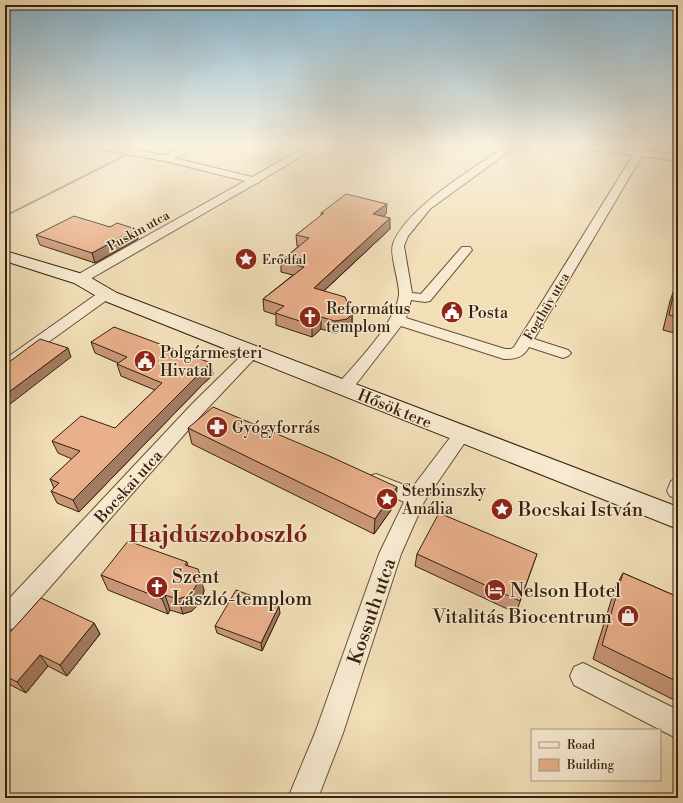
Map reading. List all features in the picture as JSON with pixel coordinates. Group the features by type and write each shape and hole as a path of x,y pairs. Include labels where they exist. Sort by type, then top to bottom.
{"street":[{"name":"Puskin utca","path":"80,279 251,183"},
{"path":"344,388 398,320 406,294 398,246 404,233 426,207 459,183"},
{"name":"Fogthüy utca","path":"398,320 504,354 514,354 520,350 620,183"},
{"path":"414,297 425,298 466,250"},
{"name":"Hősök tere","path":"5,256 80,279 109,296 461,435 678,518"},
{"path":"5,366 109,296"},
{"path":"525,340 563,353"},
{"name":"Bocskai utca","path":"5,620 207,410 252,353"},
{"name":"Kossuth utca","path":"302,798 329,733 390,554 416,498 461,435"},
{"path":"360,474 416,498"},
{"path":"583,676 678,725"}],"building":[{"path":"346,194 387,204 373,214 390,218 314,288 345,297 352,314 347,319 335,321 321,317 312,325 275,313 284,306 263,299 304,267 281,261 309,238 296,235"},
{"path":"74,216 110,227 117,223 136,229 92,253 36,235"},
{"path":"675,287 678,287 678,317 669,315"},
{"path":"114,327 211,363 73,500 51,491 59,483 50,479 80,451 52,441 81,416 115,428 162,383 117,364 127,357 91,342"},
{"path":"40,339 68,348 5,395 5,365"},
{"path":"213,407 327,455 397,487 375,519 188,428"},
{"name":"Nelson Hotel","path":"439,513 537,554 520,601 417,554"},
{"path":"128,541 187,562 185,565 198,569 200,575 199,581 194,589 187,596 178,599 165,595 162,599 101,575"},
{"path":"623,573 678,597 678,682 602,645"},
{"path":"236,590 279,606 261,643 215,626"},
{"path":"41,598 94,623 60,665 40,655 17,682 5,676 5,638"}],"waterway":[{"path":"5,216 70,183"}],"place":[{"name":"Erődfal","path":"246,259"},
{"name":"Posta","path":"452,312"},
{"name":"Református templom","path":"310,317"},
{"name":"Polgármesteri Hivatal","path":"145,361"},
{"name":"Gyógyforrás","path":"217,427"},
{"name":"Sterbinszky Amália","path":"387,499"},
{"name":"Bocskai István","path":"502,509"},
{"name":"Szent László-templom","path":"157,587"},
{"name":"Nelson Hotel","path":"495,590"},
{"name":"Vitalitás Biocentrum","path":"628,616"}],"district":[{"name":"Hajdúszoboszló","path":"218,534"}]}
